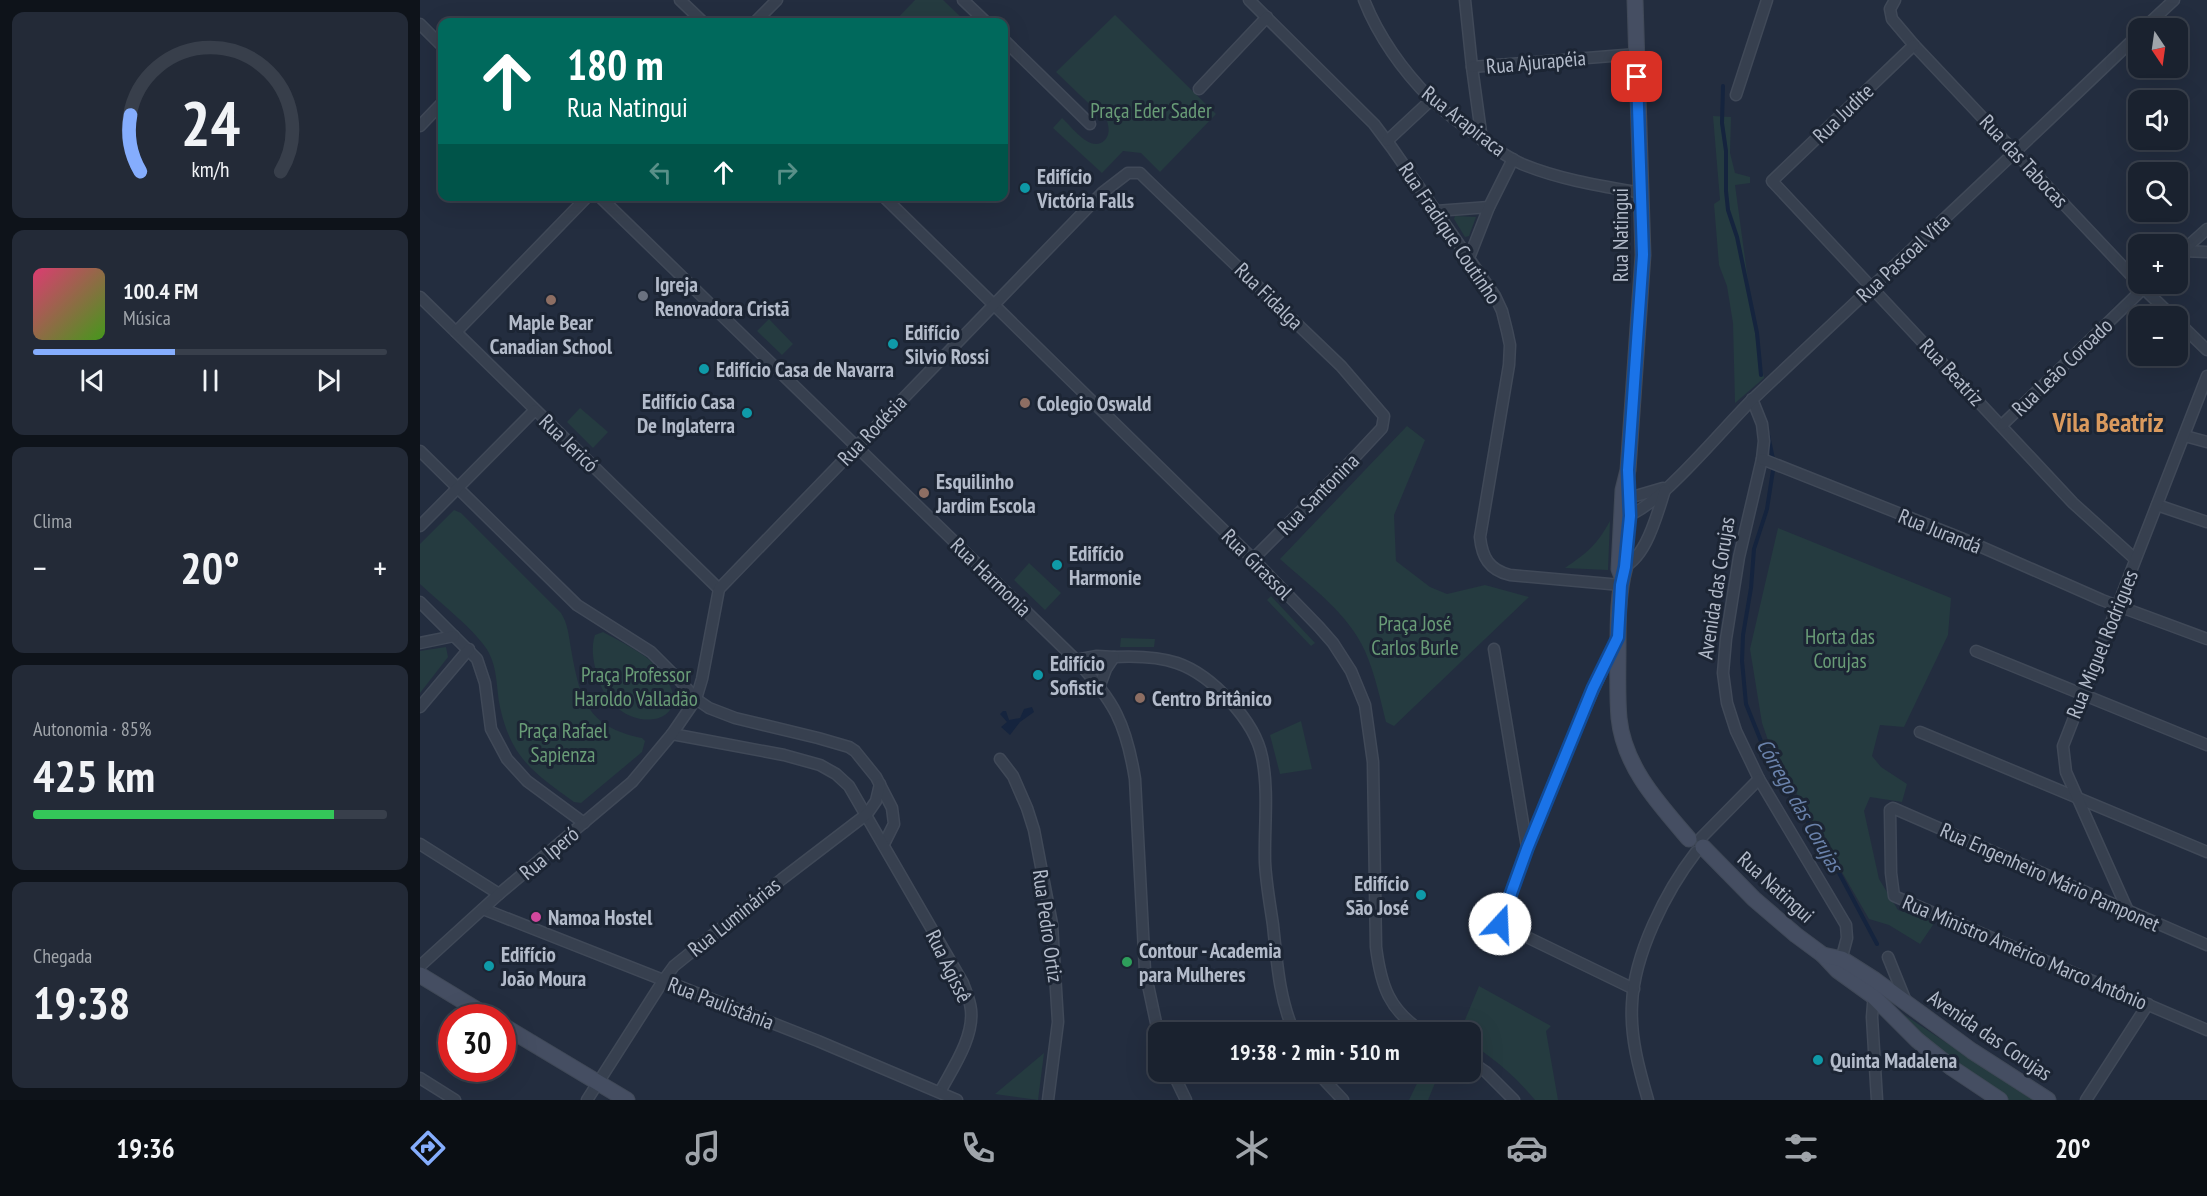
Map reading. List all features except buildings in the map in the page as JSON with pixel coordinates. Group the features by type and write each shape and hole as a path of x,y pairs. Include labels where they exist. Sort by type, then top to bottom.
{"street":[{"path":"680,0 700,18"},
{"path":"760,18 777,0"},
{"path":"963,0 982,18"},
{"name":"Rua Fradique Coutinho","path":"1249,0 1374,124 1469,258 1502,311 1510,345 1509,365 1480,537 1486,561 1501,573 1510,575 1622,575"},
{"name":"Rua Arapiraca","path":"1364,0 1372,19 1411,77 1431,100 1482,140 1513,159 1549,174 1577,182 1642,193"},
{"path":"1465,0 1482,140"},
{"name":"Rua Natingui","path":"1635,0 1643,255 1618,637 1620,719 1629,755 1650,792 1695,844 1796,935 1840,965 1875,980"},
{"path":"1736,95 1767,0"},
{"name":"Rua das Tabocas","path":"1895,0 1890,9 1892,19 1914,45 2128,268"},
{"path":"2155,18 2174,0"},
{"path":"1199,89 1267,17"},
{"path":"420,24 438,42"},
{"path":"1008,44 1090,124"},
{"name":"Rua Judite","path":"1772,181 1914,45"},
{"name":"Rua Pascoal Vita","path":"1625,517 1667,488 1752,399 2016,153 2128,45"},
{"name":"Rua Ajurapéia","path":"1472,67 1636,54"},
{"path":"1387,141 1431,100"},
{"path":"420,126 438,107"},
{"path":"1469,258 1489,207 1513,159"},
{"name":"Rua Rodésia","path":"719,589 1111,185 1128,172 1140,173"},
{"name":"Rua Fidalga","path":"1140,173 1341,366 1382,411 1384,416 1382,428"},
{"name":"Rua Beatriz","path":"1772,181 2073,502 2135,559"},
{"path":"456,332 583,201"},
{"name":"Rua Harmonia","path":"604,201 1100,685 1115,709 1131,756 1137,802 1145,971 1156,1022"},
{"name":"Rua Girassol","path":"888,201 1253,558 1333,644 1351,671 1365,705 1374,762 1379,969 1388,997 1402,1016 1410,1022"},
{"path":"1436,211 1489,207"},
{"path":"2188,246 2207,229"},
{"path":"2188,253 2207,252"},
{"name":"Rua Leão Coroado","path":"2002,425 2138,294"},
{"name":"Rua das Tabocas","path":"2153,294 2163,306"},
{"name":"Rua Jericó","path":"420,297 719,589"},
{"path":"2188,332 2207,350"},
{"name":"Rua Miguel Rodrigues","path":"2128,911 2066,772 2062,753 2065,737 2081,694 2207,376"},
{"name":"Avenida das Corujas","path":"1752,399 1764,433 1765,460 1739,557 1723,673 1727,703 1736,731 1760,779 1846,925 1847,938 1840,965"},
{"path":"420,526 535,410"},
{"name":"Rua Santonina","path":"1253,558 1382,428"},
{"path":"2185,436 2207,442"},
{"path":"420,451 577,605 651,652 696,699 708,708 735,718 849,747 864,760 880,784 894,818 891,831 884,844"},
{"name":"Rua Jurandá","path":"1765,460 1961,538 2117,606 2207,639"},
{"name":"Rua Pascoal Vita","path":"1622,575 1648,539 1667,488"},
{"name":"Rua Pascoal Vita","path":"1626,499 1667,488"},
{"path":"2157,505 2207,522"},
{"path":"672,734 696,699 719,589"},
{"path":"420,602 477,659 482,670 491,729 507,759 527,781 584,823"},
{"path":"420,643 454,636"},
{"path":"1618,637 1593,688 1527,849 1500,924 1634,989"},
{"path":"420,707 469,649"},
{"path":"1494,649 1527,849"},
{"path":"1976,651 2207,745"},
{"path":"1076,660 1097,656 1158,658 1191,669 1224,695 1246,719 1257,739 1265,772 1265,863 1279,977 1284,1005 1290,1022"},
{"path":"1100,685 1114,657"},
{"path":"1920,732 2207,852"},
{"name":"Rua Iperó","path":"420,966 499,894 632,782 672,734"},
{"name":"Rua Agissê","path":"672,734 784,755 820,765 836,774 849,786 963,983 969,998 971,1012 966,1039 939,1092"},
{"name":"Rua Pedro Ortiz","path":"1000,759 1013,776 1034,830 1052,924 1058,1022 1048,1100"},
{"path":"1648,1100 1635,1044 1632,1004 1640,960 1649,935 1695,844 1760,779"},
{"name":"Rua Luminárias","path":"587,1100 674,966 867,814 876,801 880,784"},
{"name":"Rua Engenheiro Mário Pamponet","path":"1893,808 2207,945"},
{"name":"Rua Ministro Américo Marco Antônio","path":"1893,808 1889,815 1892,893 1894,896 2207,1030"},
{"path":"420,844 499,894"},
{"name":"Rua Paulistânia","path":"483,909 818,1041 957,1100"},
{"name":"Avenida das Corujas","path":"1888,957 1907,1004"},
{"name":"Rua Natingui","path":"1840,965 1884,1006"},
{"path":"420,975 468,1004"},
{"path":"1875,980 1884,1006"},
{"name":"Avenida das Corujas","path":"1875,980 1972,1051 2048,1100"},
{"path":"1884,1006 1896,1010 1907,1004"},
{"path":"2086,1100 2148,1004"},
{"path":"1877,1100 1873,1023 1884,1006"},
{"name":"Avenida das Corujas","path":"1884,1006 1917,1040 1952,1068 2000,1100"},
{"path":"516,1033 627,1100"},
{"path":"1481,1069 1514,1100"},
{"path":"420,1078 455,1100"},
{"path":"1177,1082 1186,1100"},
{"path":"1326,1082 1343,1100"}],"green space":[{"path":"915,0 943,0 962,18 898,18"},
{"name":"Praça Eder Sader","path":"1115,15 1216,114 1160,172 1141,153 1123,151 1102,173 1053,128 1062,118 1088,142 1100,143 1107,138 1109,131 1107,121 1056,72"},
{"path":"1713,116 1731,117 1730,153 1735,173 1750,177 1750,183 1735,185 1756,339 1764,378 1735,403 1733,323 1727,286 1719,265 1714,204 1720,200"},
{"path":"1455,216 1476,217 1469,236 1465,237 1454,219"},
{"path":"769,319 793,344 782,355 757,331"},
{"path":"580,408 608,432 593,448 567,422"},
{"name":"Praça José Carlos Burle","path":"1407,426 1425,440 1394,515 1396,561 1430,587 1447,594 1485,585 1529,597 1394,726 1386,722 1372,668 1358,637 1339,612 1280,559"},
{"name":"Praça Rafael Sapienza","path":"454,510 461,513 561,613 568,631 578,682 589,708 609,726 645,741 642,752 581,803 574,802 526,763 505,725 494,666 489,653 468,627 420,584 420,544"},
{"path":"1610,521 1608,570 1565,568 1591,548"},
{"name":"Horta das Corujas","path":"1778,528 1951,598 1948,635 1904,727 1880,725 1872,756 1881,767 1907,784 1902,802 1870,797 1864,811 1879,879 1898,910 1935,922 1920,944 1889,925 1869,919 1771,749 1762,723 1750,649"},
{"path":"1029,563 1061,593 1045,610 1014,580"},
{"path":"1271,596 1315,643 1311,646 1267,600"},
{"name":"Praça Professor Haroldo Valladão","path":"603,632 639,652 657,667 671,687 673,703 666,714 653,719 637,718 620,710 605,695 596,671 593,653 595,635"},
{"path":"1121,638 1155,639 1154,647 1120,647"},
{"path":"446,647 448,657 420,693 420,651"},
{"path":"1301,721 1312,769 1280,774 1270,735"},
{"path":"1479,986 1551,1026 1546,1031 1558,1100 1535,1100 1505,1069 1481,1050 1481,1022 1464,1022"},
{"path":"1900,1012 2033,1100 2005,1100 1920,1039"},
{"path":"1044,1053 1038,1100 995,1094"},
{"path":"1418,1082 1435,1082 1428,1100 1409,1100"}],"water":[{"path":"1032,707 1034,712 1020,722 1010,735 1001,727 1007,722 1000,714 1003,711 1006,711 1009,720 1020,718 1024,709"}],"waterway":[{"path":"1723,86 1722,123 1726,151 1728,210 1737,237 1757,333 1761,375"},
{"name":"Córrego das Corujas","path":"1768,435 1774,464 1767,509 1754,549 1751,588 1743,635 1742,661 1746,704 1765,751 1829,854 1877,944"}],"place":[{"name":"Edifício Victória Falls","path":"1025,188"},
{"name":"Igreja Renovadora Cristã","path":"643,296"},
{"name":"Maple Bear Canadian School","path":"551,300"},
{"name":"Edifício Silvio Rossi","path":"893,344"},
{"name":"Edifício Casa de Navarra","path":"704,369"},
{"name":"Colegio Oswald","path":"1025,403"},
{"name":"Edifício Casa De Inglaterra","path":"747,413"},
{"name":"Esquilinho Jardim Escola","path":"924,493"},
{"name":"Edifício Harmonie","path":"1057,565"},
{"name":"Edifício Sofistic","path":"1038,675"},
{"name":"Centro Britânico","path":"1140,698"},
{"name":"Edifício São José","path":"1421,895"},
{"name":"Namoa Hostel","path":"536,917"},
{"name":"Contour - Academia para Mulheres","path":"1127,962"},
{"name":"Edifício João Moura","path":"489,966"},
{"name":"Quinta Madalena","path":"1818,1060"}],"district":[{"name":"Vila Beatriz","path":"2108,422"}],"route":[{"path":"1500,924 1527,849 1593,688 1618,637 1621,585 1630,516 1628,470 1643,255 1637,77"}]}
